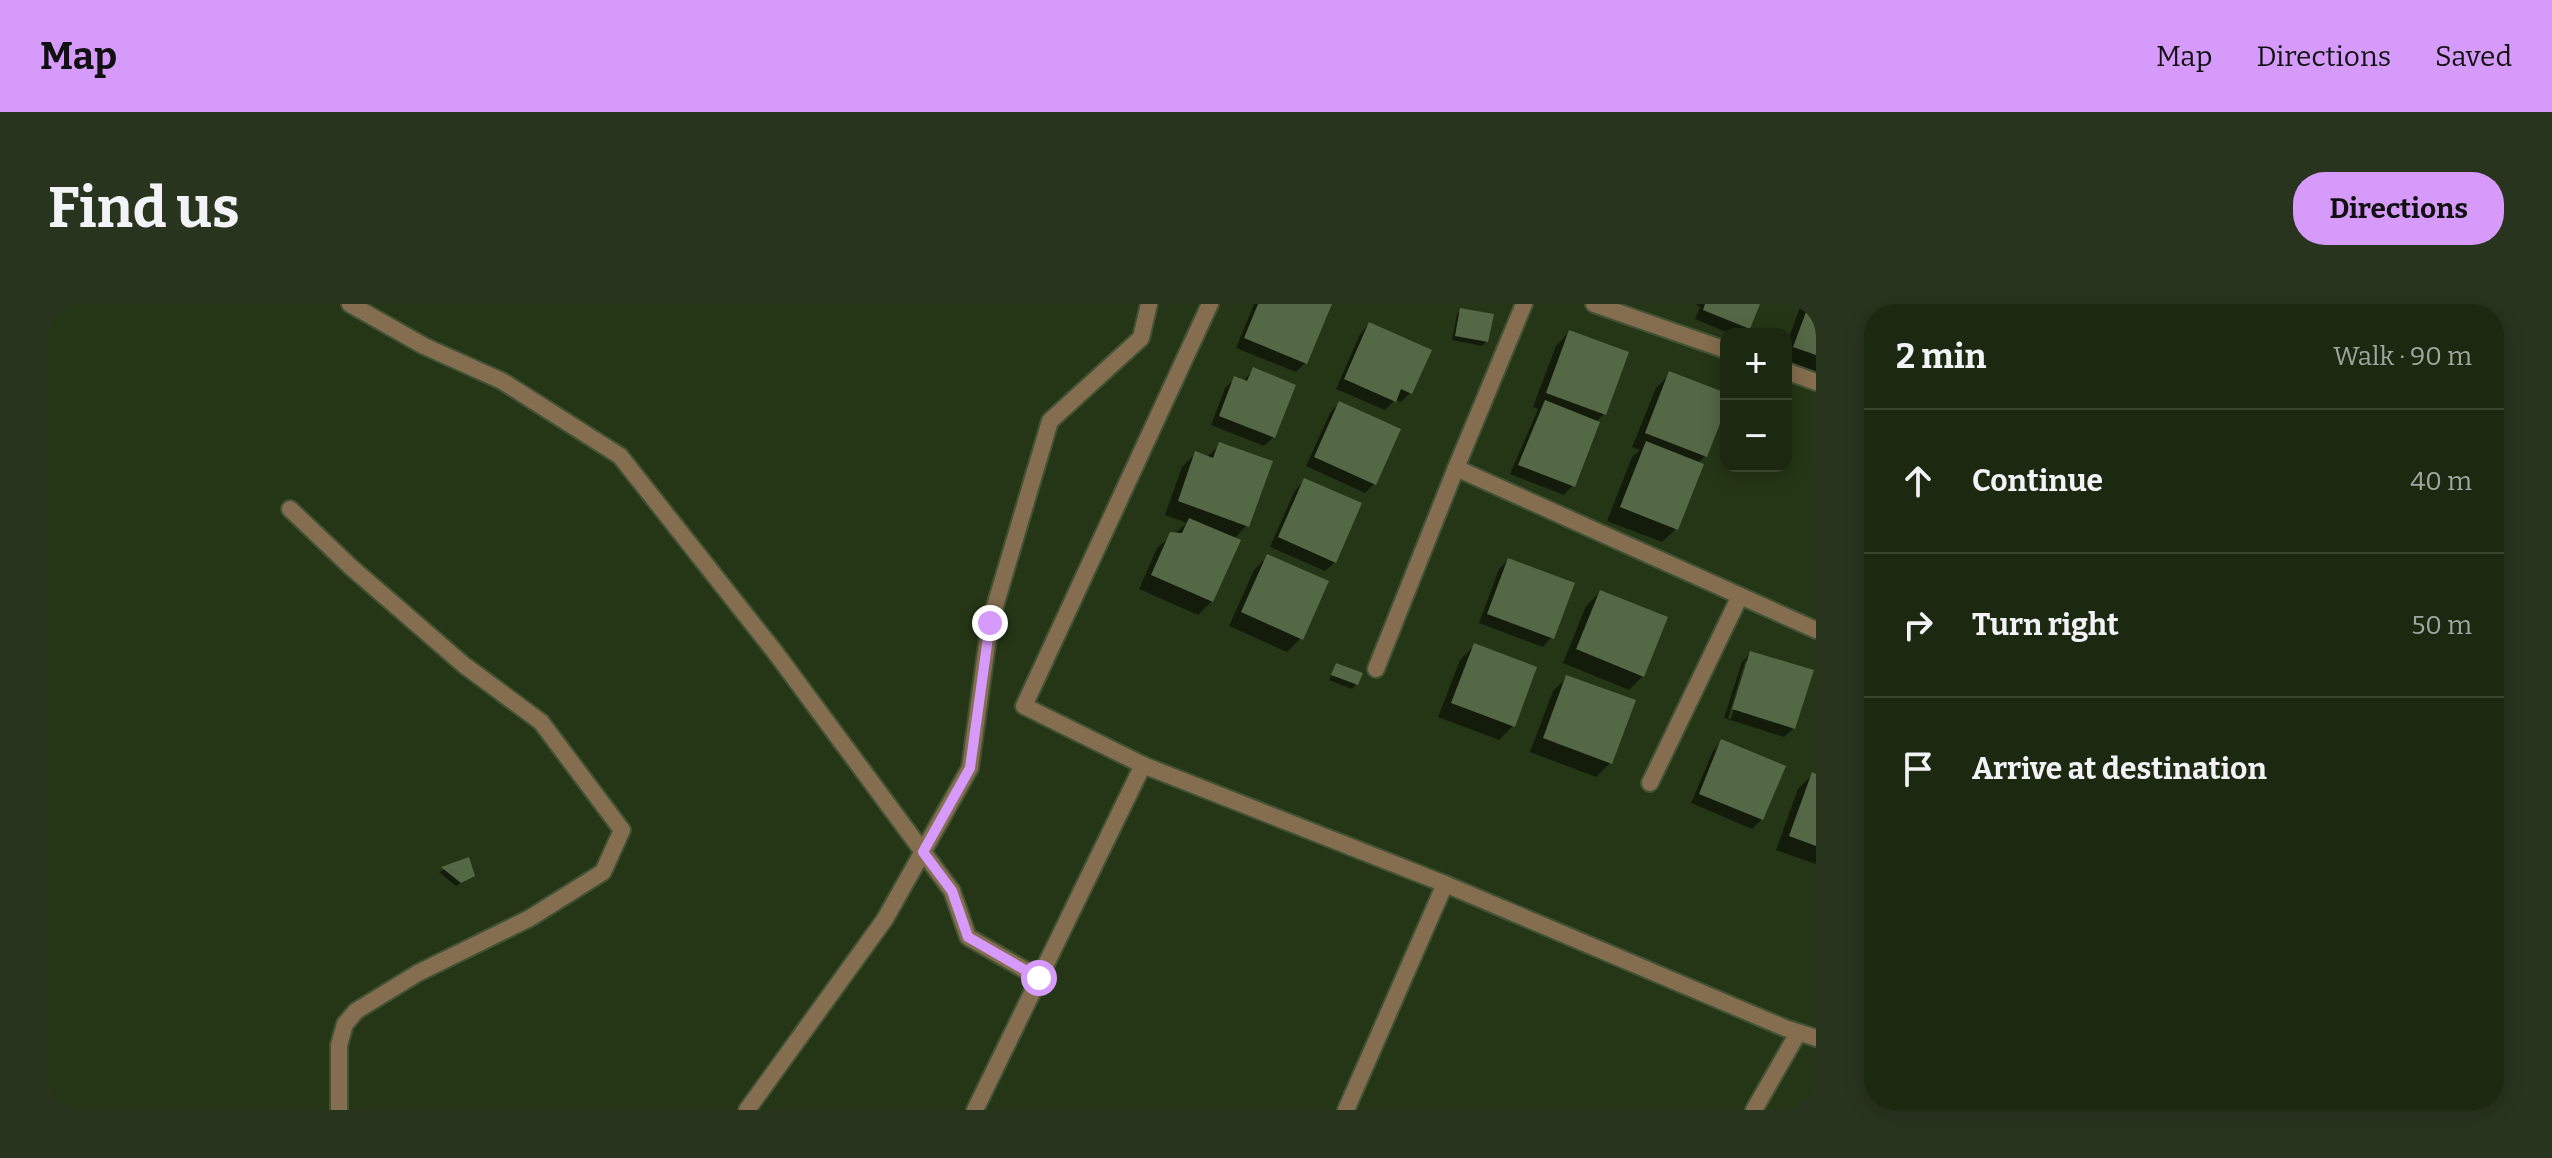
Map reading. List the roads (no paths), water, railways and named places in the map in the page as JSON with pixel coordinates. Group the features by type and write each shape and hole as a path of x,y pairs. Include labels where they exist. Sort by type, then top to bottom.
{"street":[{"path":"350,304 424,346 502,381 620,456 775,652 952,891 968,937 1039,978"},
{"path":"747,1110 885,919 970,768 990,623 1050,421 1141,338 1149,304"},
{"path":"1210,304 1024,706 1143,765 1445,884 1816,1038"},
{"path":"1376,669 1524,304"},
{"path":"1594,304 1720,348"},
{"path":"1792,373 1816,382"},
{"path":"1456,468 1816,630"},
{"path":"290,509 352,568 464,665 541,722 622,830 603,872 530,918 418,973 356,1011 345,1024 339,1045 339,1110"},
{"path":"1650,783 1740,596"},
{"path":"975,1110 1143,765"},
{"path":"1346,1110 1445,884"},
{"path":"1754,1110 1798,1033"}]}
